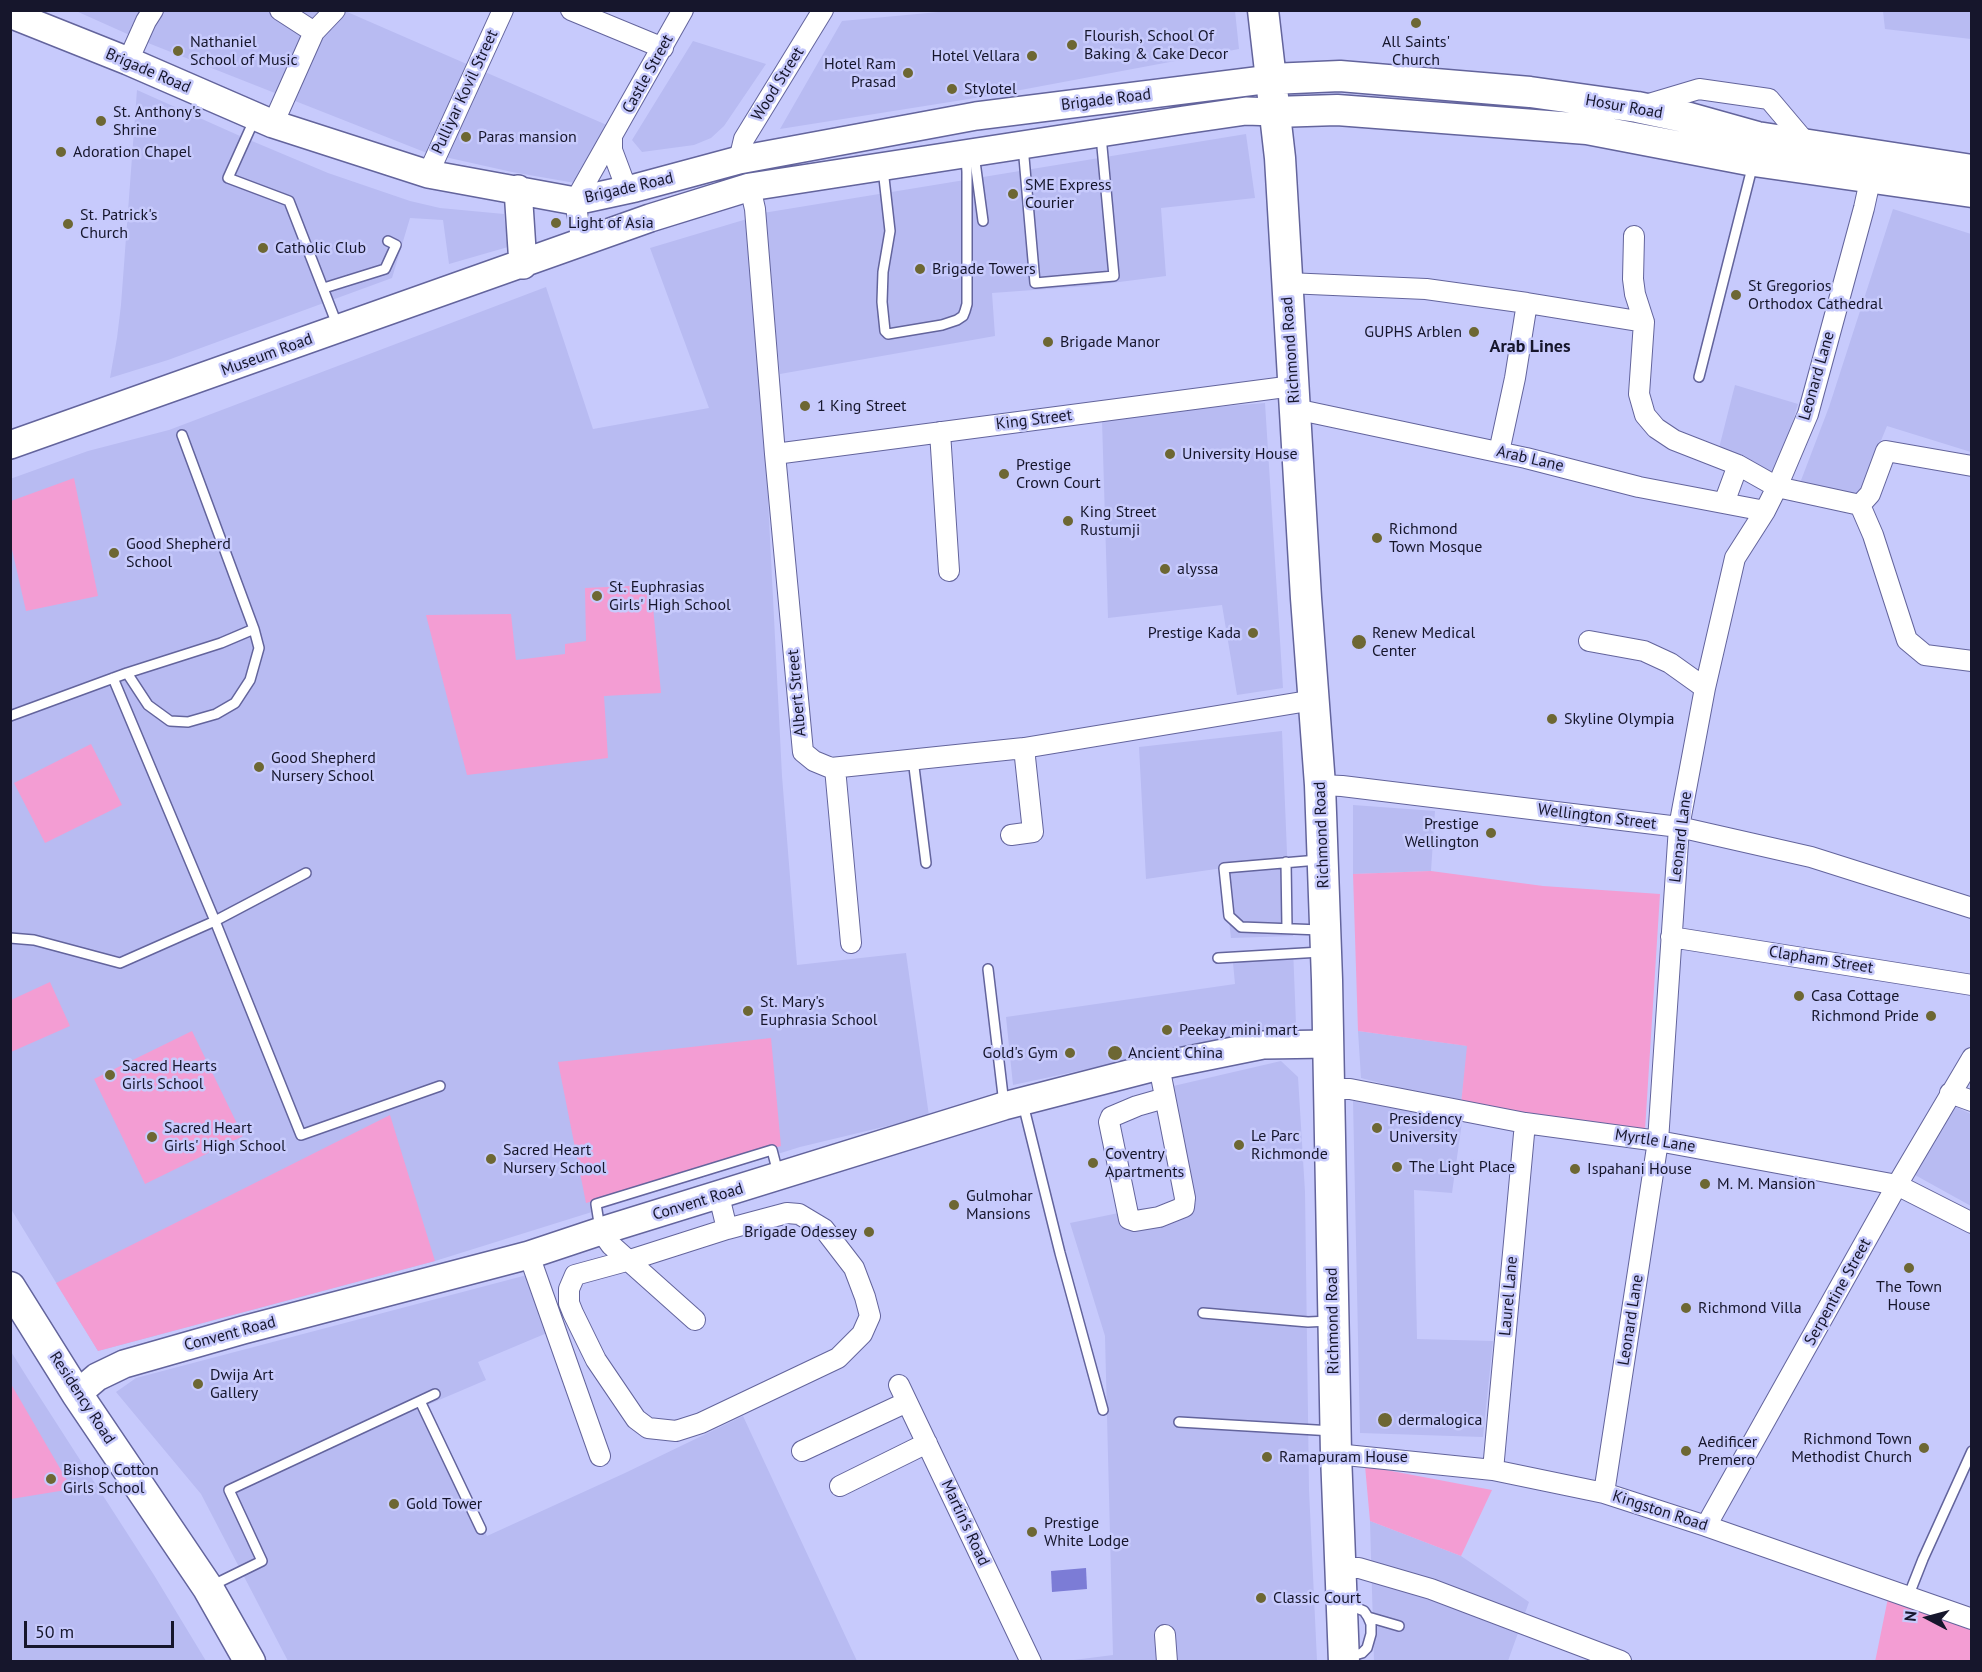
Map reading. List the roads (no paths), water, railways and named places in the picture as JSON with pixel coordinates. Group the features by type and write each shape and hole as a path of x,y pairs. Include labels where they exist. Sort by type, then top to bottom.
{"main road":[{"name":"Richmond Road","path":"1263,10 1280,158 1320,785 1326,941 1332,1320 1344,1660"},
{"name":"Brigade Road","path":"18,14 264,120 428,174 574,201 627,190 739,160 976,116 1271,79"},
{"name":"Hosur Road","path":"1271,79 1340,76 1420,82 1530,92 1637,107 1689,118 1757,137 1808,144 1874,167 1971,192"},
{"name":"Hosur Road","path":"1275,112 1337,110 1587,129 1754,161 1971,170"},
{"path":"1280,158 1307,128 1337,110"},
{"name":"Brigade Road","path":"523,265 670,211 750,187 1246,111 1275,112"},
{"path":"518,189 523,265"},
{"name":"Museum Road","path":"10,446 523,265"},
{"name":"Convent Road","path":"77,1394 97,1377 124,1364 243,1330 529,1255 1013,1104 1159,1066 1263,1045 1328,1044"},
{"name":"Residency Road","path":"10,1287 77,1394 208,1588 250,1662"}],"street":[{"path":"128,62 153,10"},
{"path":"280,10 314,32"},
{"path":"264,120 314,32 335,10"},
{"name":"Pulliyar Kovil Street","path":"428,174 503,10"},
{"name":"Castle Street","path":"574,201 683,10"},
{"name":"Wood Street","path":"739,160 744,139 823,10"},
{"path":"574,11 663,48"},
{"path":"1637,107 1699,89 1769,99 1808,144"},
{"path":"612,138 612,150 627,190"},
{"name":"Leonard Lane","path":"1604,1492 1658,1141 1679,826 1705,688 1735,558 1765,511 1808,414 1874,167"},
{"name":"Albert Street","path":"750,187 755,209 803,752 814,761 835,768"},
{"path":"574,201 582,243"},
{"path":"1634,236 1633,279 1644,322 1639,394 1645,415 1656,429 1674,440 1737,465 1777,487 1860,505"},
{"path":"1287,283 1426,289 1644,322"},
{"path":"1498,452 1515,378 1527,303"},
{"name":"King Street","path":"775,454 940,432 1294,397"},
{"name":"Arab Lane","path":"1294,397 1639,487 1765,511"},
{"path":"940,432 949,571"},
{"path":"1860,505 1870,494 1886,452 1971,466"},
{"path":"1724,503 1737,465"},
{"path":"1860,505 1873,535 1907,640 1925,655 1971,661"},
{"path":"1589,641 1644,651 1670,663 1705,688"},
{"path":"851,944 835,768 1024,748 1290,702 1314,700"},
{"path":"1011,835 1033,832 1024,748"},
{"name":"Wellington Street","path":"1320,785 1354,787 1679,826 1811,857 1971,908"},
{"name":"Clapham Street","path":"1671,937 1971,985"},
{"name":"Serpentine Street","path":"1706,1526 1897,1185 1971,1058"},
{"path":"1159,1066 1185,1198 1184,1207 1159,1217 1135,1221 1129,1219 1109,1122 1111,1117 1165,1098"},
{"name":"Myrtle Lane","path":"1329,1089 1350,1089 1525,1123 1658,1141 1897,1185 1971,1223"},
{"path":"1950,1093 1971,1101"},
{"name":"Laurel Lane","path":"1493,1470 1525,1123"},
{"path":"719,1196 727,1229"},
{"path":"787,1212 799,1214 824,1229 854,1268 866,1297 870,1316 862,1334 838,1358 701,1423 676,1431 648,1428 636,1419 596,1359 569,1303 569,1289 575,1275 630,1260 787,1212"},
{"path":"601,1231 611,1245 695,1320"},
{"path":"529,1255 600,1456"},
{"name":"Martin's Road","path":"802,1451 903,1393 1031,1662"},
{"path":"840,1486 927,1443"},
{"name":"Kingston Road","path":"1336,1443 1604,1492 1971,1619"},
{"path":"1340,1568 1359,1568 1431,1589 1622,1661"},
{"path":"1165,1635 1167,1662"}],"lane":[{"path":"264,120 228,177 289,201 339,330"},
{"path":"1023,144 1035,284 1114,276 1101,132"},
{"path":"882,167 890,231 883,272 882,302 885,330 888,334 942,326 963,316 967,304 969,153"},
{"path":"969,153 982,221"},
{"path":"1699,377 1754,161"},
{"path":"324,288 385,270 396,245 388,242"},
{"path":"128,673 148,705 170,721 188,722 216,714 235,703 250,680 259,648 182,435"},
{"path":"10,716 113,678 221,643 254,629"},
{"path":"113,678 215,921 301,1135 440,1086"},
{"path":"913,759 926,863"},
{"path":"1323,860 1224,868 1229,916 1234,922 1241,927 1287,928 1326,941"},
{"path":"1286,862 1287,928"},
{"path":"10,938 34,940 120,963 215,921 306,873"},
{"path":"1218,958 1326,941"},
{"path":"988,969 1013,1104 1060,1253 1103,1410"},
{"path":"601,1231 596,1204 772,1150 780,1176"},
{"path":"1203,1313 1308,1322 1332,1320"},
{"path":"208,1588 262,1561 229,1490 435,1394"},
{"path":"420,1401 481,1529"},
{"path":"1179,1422 1336,1443"},
{"path":"1908,1597 1971,1451"},
{"path":"1342,1603 1360,1609 1368,1617 1399,1626"},
{"path":"1344,1660 1358,1655 1367,1648 1371,1634 1368,1617"}],"place":[{"name":"All Saints' Church","path":"1416,23"},
{"name":"Flourish, School Of Baking & Cake Decor","path":"1072,45"},
{"name":"Nathaniel School of Music","path":"178,51"},
{"name":"Hotel Vellara","path":"1032,56"},
{"name":"Hotel Ram Prasad","path":"908,73"},
{"name":"Stylotel","path":"952,89"},
{"name":"St. Anthony's Shrine","path":"101,121"},
{"name":"Paras mansion","path":"466,137"},
{"name":"Adoration Chapel","path":"61,152"},
{"name":"SME Express Courier","path":"1013,194"},
{"name":"Light of Asia","path":"556,223"},
{"name":"St. Patrick's Church","path":"68,224"},
{"name":"Catholic Club","path":"263,248"},
{"name":"Brigade Towers","path":"920,269"},
{"name":"St Gregorios Orthodox Cathedral","path":"1736,295"},
{"name":"GUPHS Arblen","path":"1474,332"},
{"name":"Brigade Manor","path":"1048,342"},
{"name":"1 King Street","path":"805,406"},
{"name":"University House","path":"1170,454"},
{"name":"Prestige Crown Court","path":"1004,474"},
{"name":"King Street Rustumji","path":"1068,521"},
{"name":"Richmond Town Mosque","path":"1377,538"},
{"name":"Good Shepherd School","path":"114,553"},
{"name":"alyssa","path":"1165,569"},
{"name":"St. Euphrasias Girls' High School","path":"597,596"},
{"name":"Prestige Kada","path":"1253,633"},
{"name":"Renew Medical Center","path":"1359,642"},
{"name":"Skyline Olympia","path":"1552,719"},
{"name":"Good Shepherd Nursery School","path":"259,767"},
{"name":"Prestige Wellington","path":"1491,833"},
{"name":"Casa Cottage","path":"1799,996"},
{"name":"St. Mary's Euphrasia School","path":"748,1011"},
{"name":"Richmond Pride","path":"1931,1016"},
{"name":"Peekay mini mart","path":"1167,1030"},
{"name":"Gold's Gym","path":"1070,1053"},
{"name":"Ancient China","path":"1115,1053"},
{"name":"Sacred Hearts Girls School","path":"110,1075"},
{"name":"Presidency University","path":"1377,1128"},
{"name":"Sacred Heart Girls' High School","path":"152,1137"},
{"name":"Le Parc Richmonde","path":"1239,1145"},
{"name":"Sacred Heart Nursery School","path":"491,1159"},
{"name":"Coventry Apartments","path":"1093,1163"},
{"name":"The Light Place","path":"1397,1167"},
{"name":"Ispahani House","path":"1575,1169"},
{"name":"M. M. Mansion","path":"1705,1184"},
{"name":"Gulmohar Mansions","path":"954,1205"},
{"name":"Brigade Odessey","path":"869,1232"},
{"name":"The Town House","path":"1909,1268"},
{"name":"Richmond Villa","path":"1686,1308"},
{"name":"Dwija Art Gallery","path":"198,1384"},
{"name":"dermalogica","path":"1385,1420"},
{"name":"Richmond Town Methodist Church","path":"1924,1448"},
{"name":"Aedificer Premero","path":"1686,1451"},
{"name":"Ramapuram House","path":"1267,1457"},
{"name":"Bishop Cotton Girls School","path":"51,1479"},
{"name":"Gold Tower","path":"394,1504"},
{"name":"Prestige White Lodge","path":"1032,1532"},
{"name":"Classic Court","path":"1261,1598"}],"district":[{"name":"Arab Lines","path":"1530,347"}]}
